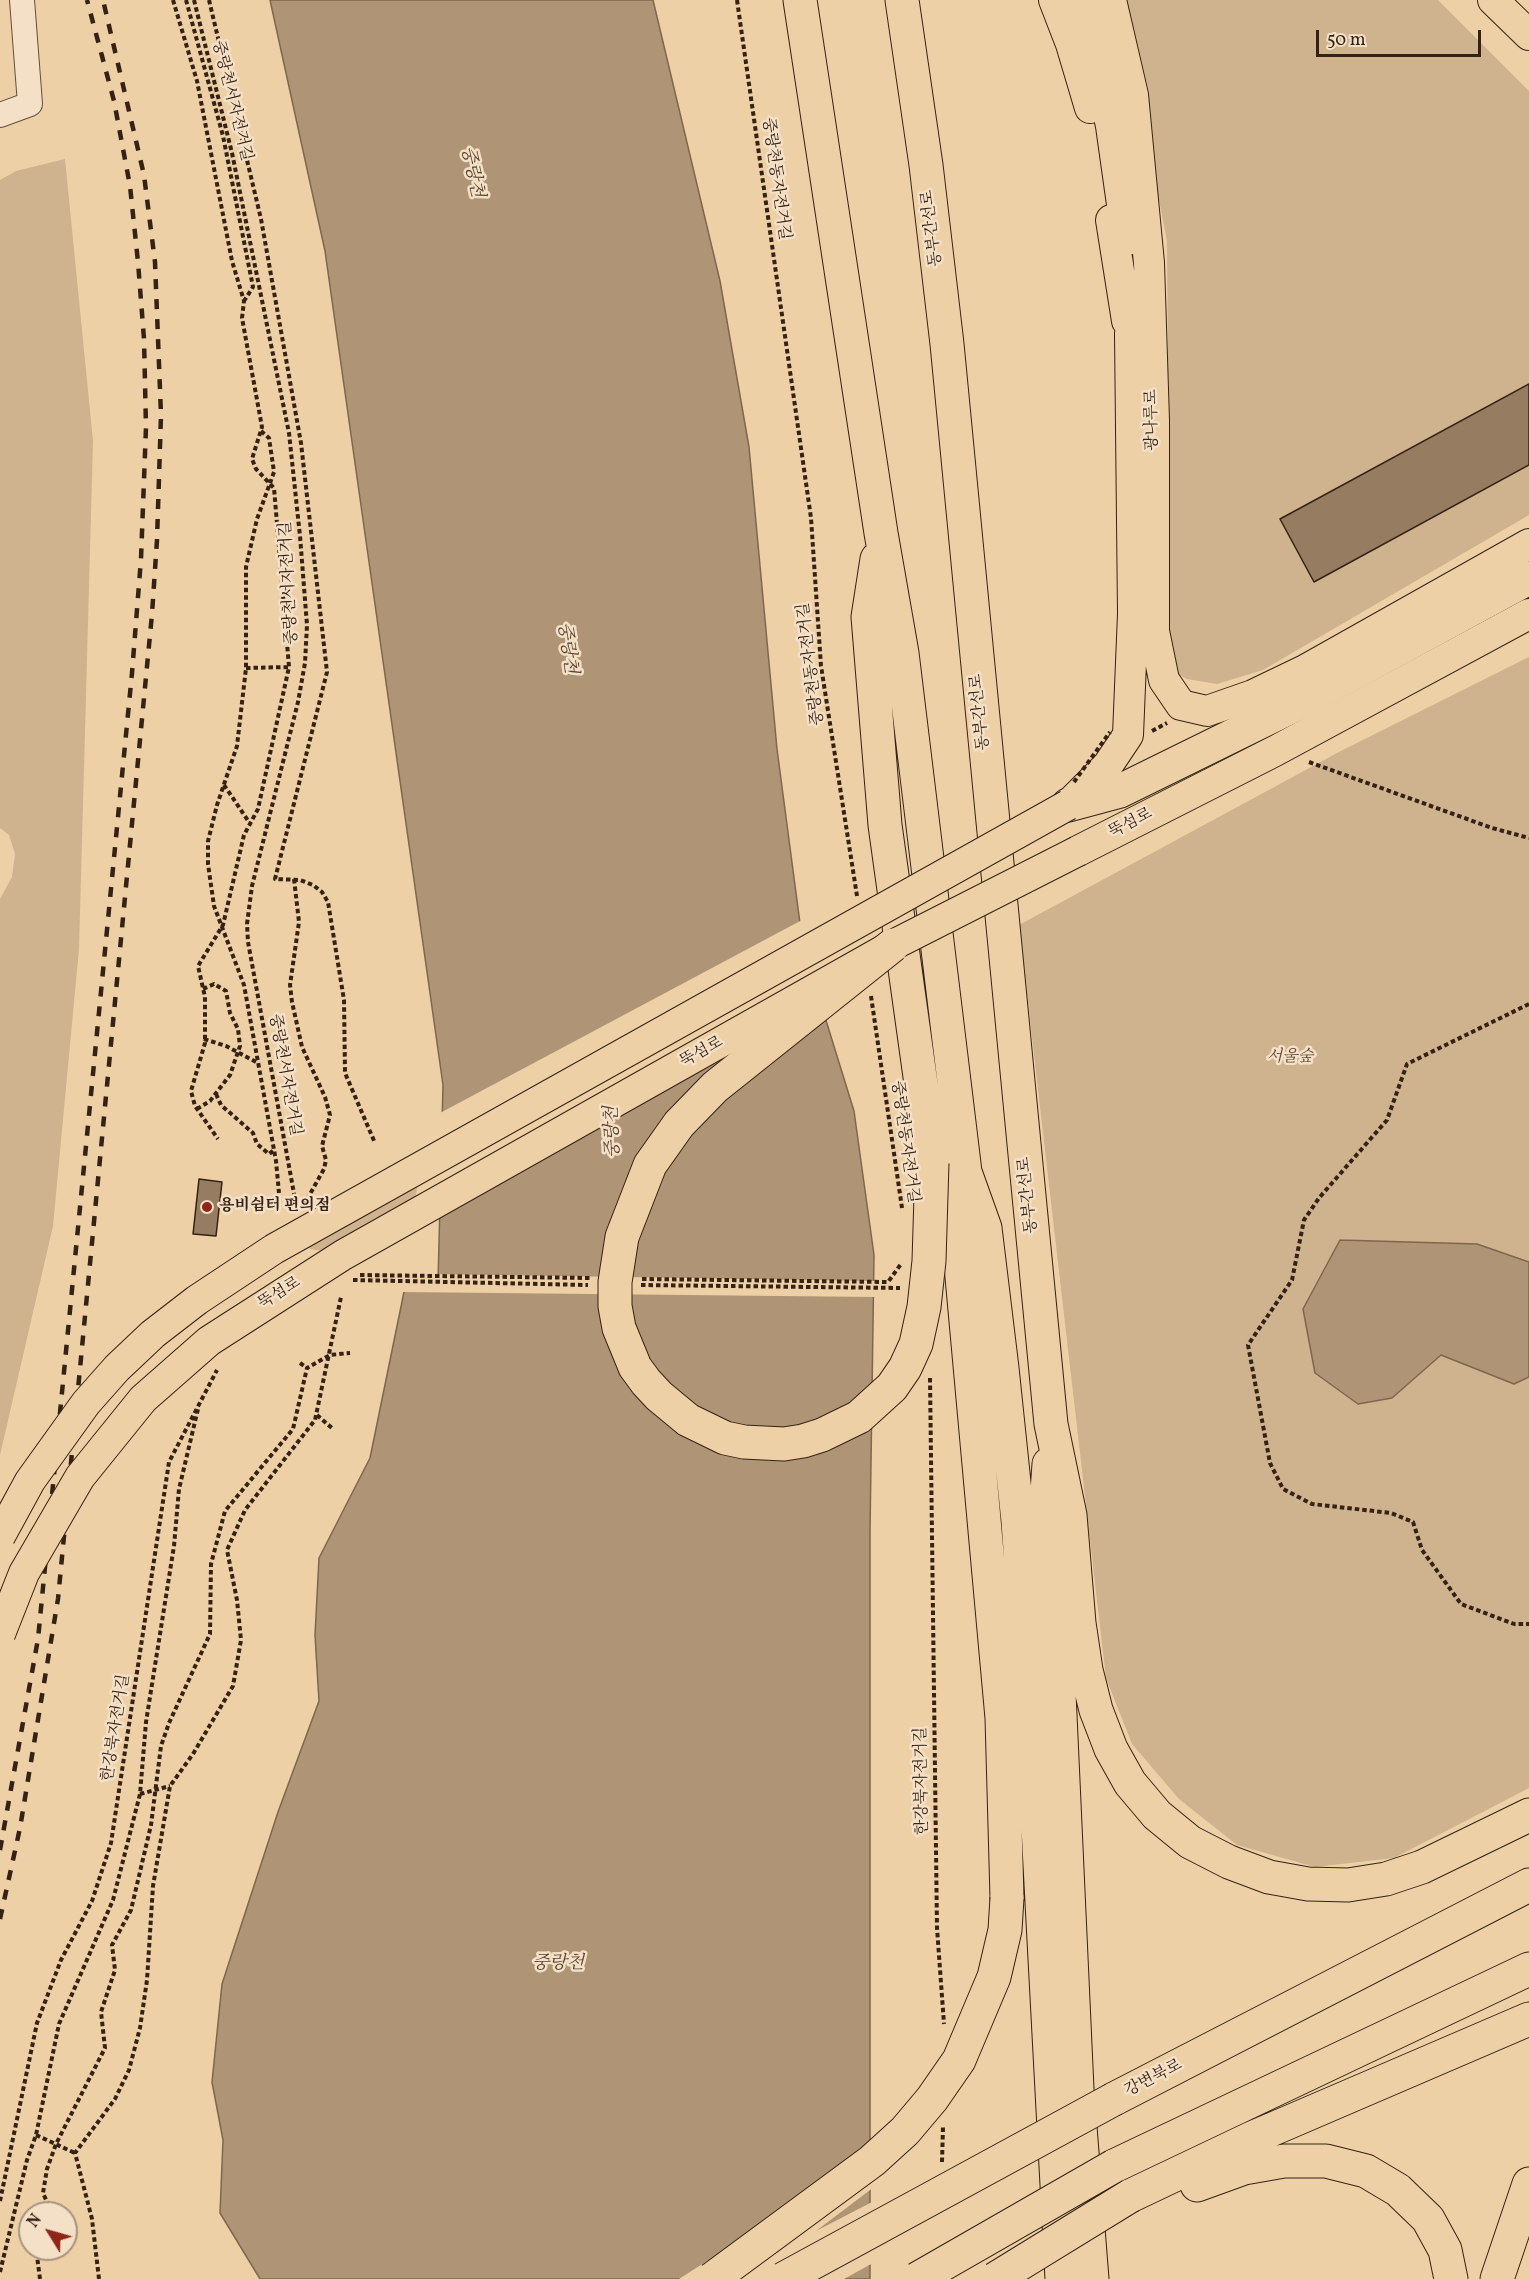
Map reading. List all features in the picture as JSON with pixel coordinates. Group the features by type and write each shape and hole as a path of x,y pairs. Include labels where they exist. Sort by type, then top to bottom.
{"highway":[{"path":"800,0 881,533 902,653 965,1172 985,1228 1018,1521 1033,1733 1062,2279"},
{"name":"동부간선로","path":"902,0 926,165 947,344 1051,1424"},
{"path":"881,533 868,617 885,825 932,1163 929,1261 924,1307 916,1344 905,1368 892,1387 859,1418 822,1435 784,1444 744,1442 725,1438 688,1420 658,1396 635,1367 619,1328 615,1306 615,1282 622,1237 650,1165 679,1124 715,1087 893,945"},
{"path":"1068,805 1120,790 1299,703 1529,578"},
{"path":"712,2279 872,2161 905,2131 932,2099 959,2060 994,1977 1005,1930 1007,1898 1002,1718 958,1233 965,1172"},
{"path":"1051,1424 1070,1515 1079,1623 1086,1670 1096,1710 1111,1749 1130,1783 1157,1815 1190,1842 1229,1863 1269,1877 1308,1884 1338,1885 1386,1880 1422,1867 1529,1815"},
{"path":"1051,1424 1045,1520 1058,1671 1077,2089 1092,2279"},
{"name":"강변북로","path":"783,2279 1114,2099 1529,1885"},
{"path":"917,2279 1114,2166 1529,1969"},
{"path":"996,2279 1134,2204 1234,2146 1529,2019"},
{"path":"1134,2204 1255,2165 1307,2160 1346,2164 1382,2179 1428,2219 1445,2250 1451,2279"},
{"path":"1497,2279 1529,2184"}],"main road":[{"path":"1054,0 1071,44 1092,116 1130,334"},
{"name":"광나루로","path":"1068,805 1108,765 1128,735 1133,614 1130,334 1133,294 1111,126 1085,0"},
{"name":"광나루로","path":"1111,0 1133,95 1149,263 1154,421 1154,632 1164,680 1181,705 1207,711 1253,694 1305,669"},
{"path":"1493,0 1529,35"},
{"path":"0,1536 30,1481 86,1403 117,1368 153,1334 205,1295 292,1239 1068,805 1258,705 1305,669 1529,544"},
{"name":"뚝섬로","path":"0,1634 24,1573 80,1477 143,1399 209,1341 343,1255 893,945 1275,750 1529,614"}],"street":[{"path":"0,115 30,104 22,0"}],"path":[{"path":"173,0 197,81 232,261 244,302 243,318 262,427 252,459 256,469 274,488 289,667 258,809 244,835 223,925 198,966 206,1009 204,1039 191,1091 197,1109 218,1139"},
{"path":"186,0 222,136 254,287 244,302"},
{"name":"중랑천서자전거길","path":"194,0 234,165 288,433 298,512 306,625 305,663 295,713 252,886 247,924 248,942 299,1213 324,1169 326,1160 322,1146 330,1115 325,1097 302,1047 292,1002 290,985 299,922 294,879"},
{"path":"209,0 261,219 299,432 327,672 275,879 294,879 313,885 322,892 328,902 337,944 344,1000 345,1073 375,1143"},
{"name":"중랑천동자전거길","path":"737,0 811,518 821,666 858,906"},
{"path":"261,430 269,438 274,466 257,519 246,567 244,600 246,668 237,746 208,841 208,864 214,906 244,986 274,1150 279,1193"},
{"path":"246,668 289,667"},
{"path":"1275,750 1492,828 1529,838"},
{"path":"224,785 250,823"},
{"path":"197,1109 216,1094 230,1075 238,1051 238,1029 230,1013 226,991 214,984 203,989"},
{"name":"중랑천동자전거길","path":"870,988 902,1210"},
{"path":"1529,1004 1407,1064 1387,1119 1319,1198 1304,1220 1292,1280 1248,1345 1270,1463 1283,1489 1312,1504 1391,1513 1413,1522 1422,1550 1461,1604 1514,1624 1529,1624"},
{"path":"204,1039 238,1051 258,1063"},
{"path":"216,1094 221,1105 253,1133 256,1144 269,1154 274,1150"},
{"path":"631,1279 888,1282 902,1263"},
{"path":"355,1275 596,1279"},
{"path":"903,1280 901,1288 906,1294"},
{"path":"75,2153 114,2099 129,2070 145,1992 153,1886 170,1786 193,1755 233,1686 241,1640 237,1600 227,1550 245,1510 315,1420 341,1297"},
{"path":"47,2201 43,2193 47,2169 56,2144 105,2048 101,2012 115,1970 112,1945 131,1910 151,1825 161,1746 169,1723 210,1634 211,1564 225,1511 292,1429 307,1368 330,1355 350,1353"},
{"path":"300,1363 307,1368"},
{"name":"한강북자전거길","path":"0,2202 37,2023 61,1960 92,1901 111,1843 170,1462 221,1364"},
{"name":"한강북자전거길","path":"930,1375 937,1928 945,2035"},
{"path":"0,2272 27,2160 36,2135 59,2024 113,1900 140,1794 146,1722 174,1546 179,1489 199,1404"},
{"path":"316,1415 333,1429"},
{"path":"140,1794 170,1786"},
{"path":"942,2172 943,2126"},
{"path":"36,2135 75,2153"},
{"path":"75,2153 92,2219 99,2279"},
{"path":"38,2261 40,2279"}],"green space":[{"path":"1120,0 1438,0 1529,91 1529,515 1263,670 1217,684 1187,679 1179,675 1170,631 1167,241"},
{"path":"65,159 93,441 79,949 53,1226 0,1455 0,899 12,877 15,854 9,835 0,828 0,180 16,171"},
{"name":"서울숲","path":"1529,657 1529,1788 1394,1858 1315,1867 1237,1845 1179,1799 1132,1744 1106,1678 1019,925 1339,752"},
{"path":"424,1151 410,1226 328,1252 310,1249 303,1217"}],"water":[{"name":"중랑천","path":"270,0 653,0 720,281 749,447 777,749 803,946 854,1111 874,1255 870,1531 870,2279 260,2279 220,2213 223,2140 212,2082 222,1984 278,1812 319,1701 315,1635 319,1558 370,1458 405,1287 438,1282 443,1085 325,251"},
{"path":"1340,1240 1477,1244 1529,1262 1529,1377 1514,1384 1441,1355 1392,1398 1358,1404 1315,1373 1303,1309"}],"pier":[{"path":"802,920 806,946 826,1010 685,1078 437,1211 440,1113"},
{"path":"435,1274 876,1281 876,1297 401,1292 404,1284 435,1279"},
{"path":"874,2149 874,2187 816,2231 874,2201 873,2263 844,2279 679,2279 822,2187"}],"building":[{"path":"1529,384 1529,465 1314,582 1280,519"},
{"path":"199,1179 222,1182 216,1236 193,1234"}],"railway":[{"path":"0,1850 38,1639 132,673 141,559 146,427 144,339 138,262 130,186 114,101 87,0"},
{"path":"0,1919 20,1828 58,1599 152,614 157,540 161,415 155,262 144,175 103,0"}],"place":[{"name":"용비쉼터 편의점","path":"207,1207"}]}
